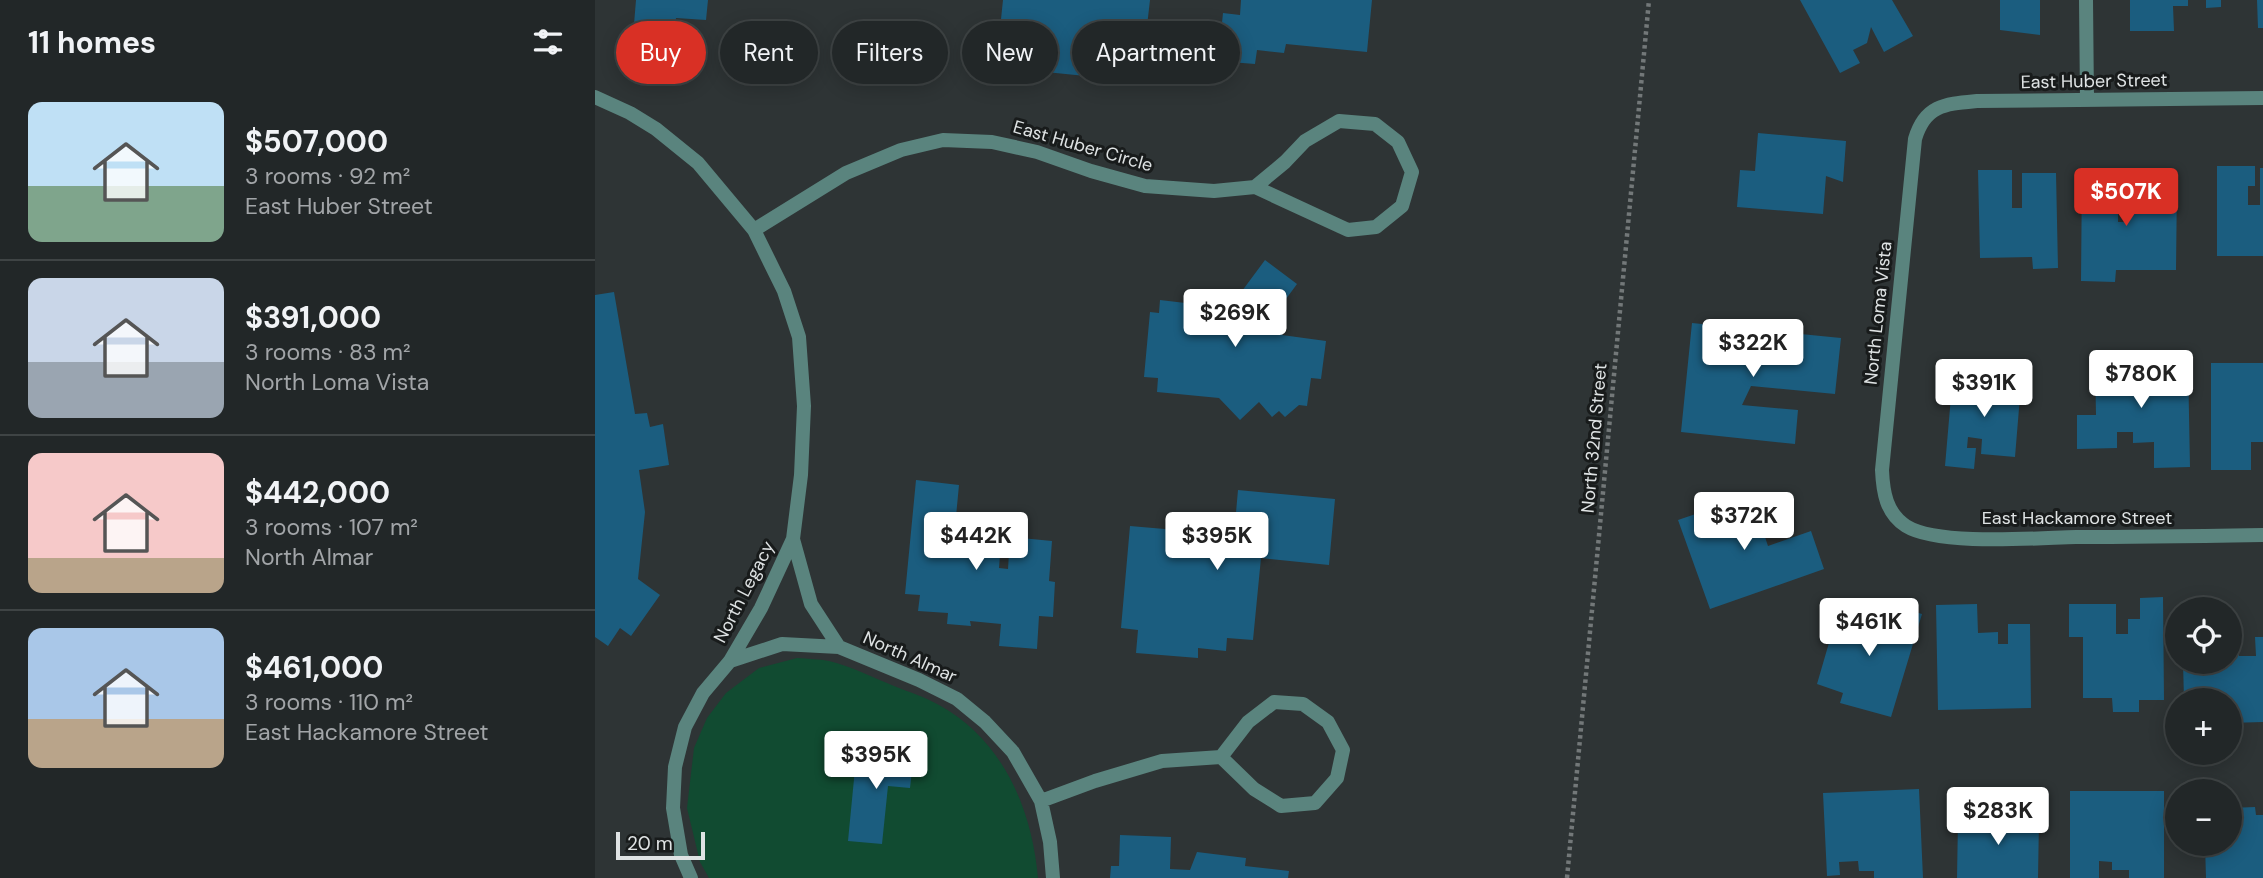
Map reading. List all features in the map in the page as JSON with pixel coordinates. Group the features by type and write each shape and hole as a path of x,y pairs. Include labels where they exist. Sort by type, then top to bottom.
{"street":[{"path":"2086,0 2087,100"},
{"path":"595,97 656,129 698,163 754,230"},
{"name":"East Huber Street","path":"1928,113 1942,106 1977,101 2263,98"},
{"name":"North Loma Vista","path":"1895,518 1887,503 1882,470 1915,139 1919,124 1928,113"},
{"path":"1339,121 1375,124 1398,142 1412,172 1402,206 1376,227 1348,230 1255,187 1305,141 1339,121"},
{"name":"East Huber Circle","path":"754,230 846,173 901,150 943,140 992,142 1037,152 1145,186 1214,191 1255,187"},
{"name":"North Legacy","path":"691,878 681,855 673,808 675,767 685,727 703,693 730,662 761,608 793,539 801,475 804,406 799,337 784,291 754,230"},
{"name":"East Hackamore Street","path":"1895,518 1924,533 1969,538 2263,535"},
{"name":"North Almar","path":"793,539 811,604 839,647 957,699 985,722 1013,752 1041,801 1050,842 1053,878"},
{"path":"730,662 782,644 839,647"},
{"path":"1041,801 1162,761 1221,757 1254,789 1281,806 1315,803 1337,778 1343,750 1328,722 1303,704 1273,702 1248,722 1221,757"}],"path":[{"name":"North 32nd Street","path":"1567,878 1649,0"}],"green space":[{"path":"797,658 837,663 923,697 961,720 981,737 997,757 1021,802 1035,852 1038,878 709,878 700,862 687,808 694,748 707,718 726,693 759,668"}],"building":[{"path":"636,0 708,0 706,20 676,18 676,21 634,21"},
{"path":"1003,0 1150,0 1148,21 1072,21 1072,75 1058,73 1058,21 1001,21"},
{"path":"1241,0 1372,0 1367,52 1286,44 1284,53 1257,50 1255,64 1240,63 1240,21 1222,21 1223,13 1240,15"},
{"path":"1800,0 1892,0 1913,36 1884,52 1871,27 1867,43 1853,50 1860,63 1840,73"},
{"path":"2000,0 2040,0 2040,35 2000,30"},
{"path":"2130,0 2188,0 2188,6 2173,6 2174,31 2130,31"},
{"path":"2206,0 2221,0 2221,7 2206,8"},
{"path":"2257,0 2263,0 2263,28 2258,28"},
{"path":"1758,133 1846,141 1843,182 1826,176 1823,214 1737,207 1740,170 1755,171"},
{"path":"2217,166 2255,166 2255,186 2248,186 2248,205 2260,205 2260,168 2263,168 2263,256 2217,256"},
{"path":"1978,170 2012,170 2012,208 2022,208 2022,173 2056,173 2058,268 2033,269 2032,257 1980,258"},
{"path":"2082,170 2113,170 2113,191 2118,187 2118,222 2128,222 2129,182 2177,183 2176,270 2116,270 2115,282 2081,281"},
{"path":"1265,260 1297,284 1286,299 1282,335 1326,341 1321,379 1311,378 1307,406 1299,405 1285,417 1279,411 1272,417 1259,402 1240,420 1219,398 1157,392 1158,378 1144,377 1150,312 1159,313 1160,300 1194,304 1195,292 1222,295 1221,303 1241,304 1242,291"},
{"path":"614,292 635,414 647,413 650,427 663,424 669,465 639,470 645,512 638,579 660,595 631,636 620,628 608,646 595,637 595,295"},
{"path":"1692,323 1841,338 1835,394 1751,386 1742,405 1798,410 1795,444 1681,432"},
{"path":"2188,362 2190,467 2154,468 2154,442 2133,443 2133,432 2117,432 2117,448 2077,449 2077,415 2096,415 2095,364"},
{"path":"2211,363 2263,363 2263,442 2251,442 2251,470 2211,470"},
{"path":"1997,370 2022,372 2015,457 1981,454 1982,439 1968,437 1967,448 1976,448 1974,469 1945,466 1952,385 1988,388 1988,379 1997,380"},
{"path":"916,480 959,485 953,548 962,549 963,540 1001,543 999,568 1008,569 1010,537 1052,541 1049,581 1055,582 1053,617 1039,616 1037,649 999,646 1001,624 970,621 971,626 947,624 948,613 918,611 920,595 905,594"},
{"path":"1238,490 1335,499 1329,565 1261,558 1253,640 1227,638 1226,651 1198,648 1198,658 1136,653 1138,630 1121,628 1130,526 1234,535"},
{"path":"1757,493 1764,511 1759,519 1768,546 1811,531 1824,569 1710,609 1678,520"},
{"path":"2163,597 2164,700 2139,700 2139,712 2113,712 2112,698 2083,698 2083,637 2069,637 2069,604 2116,604 2116,634 2128,634 2128,619 2140,619 2140,598"},
{"path":"1842,598 1861,604 1847,626 1855,631 1864,618 1872,634 1876,635 1886,603 1922,614 1891,717 1840,703 1843,693 1817,684"},
{"path":"1977,604 1978,633 1998,632 1998,644 2008,644 2008,624 2030,624 2031,708 1938,710 1936,605"},
{"path":"2255,637 2263,637 2263,722 2242,723 2242,688 2184,688 2183,674 2242,674 2242,656 2256,656"},
{"path":"857,748 914,754 910,788 888,786 882,844 848,841"},
{"path":"1919,789 1923,878 1874,878 1874,871 1859,871 1858,861 1839,862 1840,875 1827,876 1823,793"},
{"path":"2070,791 2164,791 2164,878 2129,878 2129,870 2112,870 2112,862 2099,861 2099,878 2070,878"},
{"path":"2255,807 2256,815 2263,815 2263,878 2206,878 2205,856 2242,856 2242,808"},
{"path":"1982,808 2011,809 2011,819 2039,820 2038,878 1957,878 1958,820 1982,821"},
{"path":"1120,835 1171,837 1170,869 1190,870 1197,852 1246,858 1245,866 1289,871 1288,878 1110,878 1111,866 1119,866"}]}
